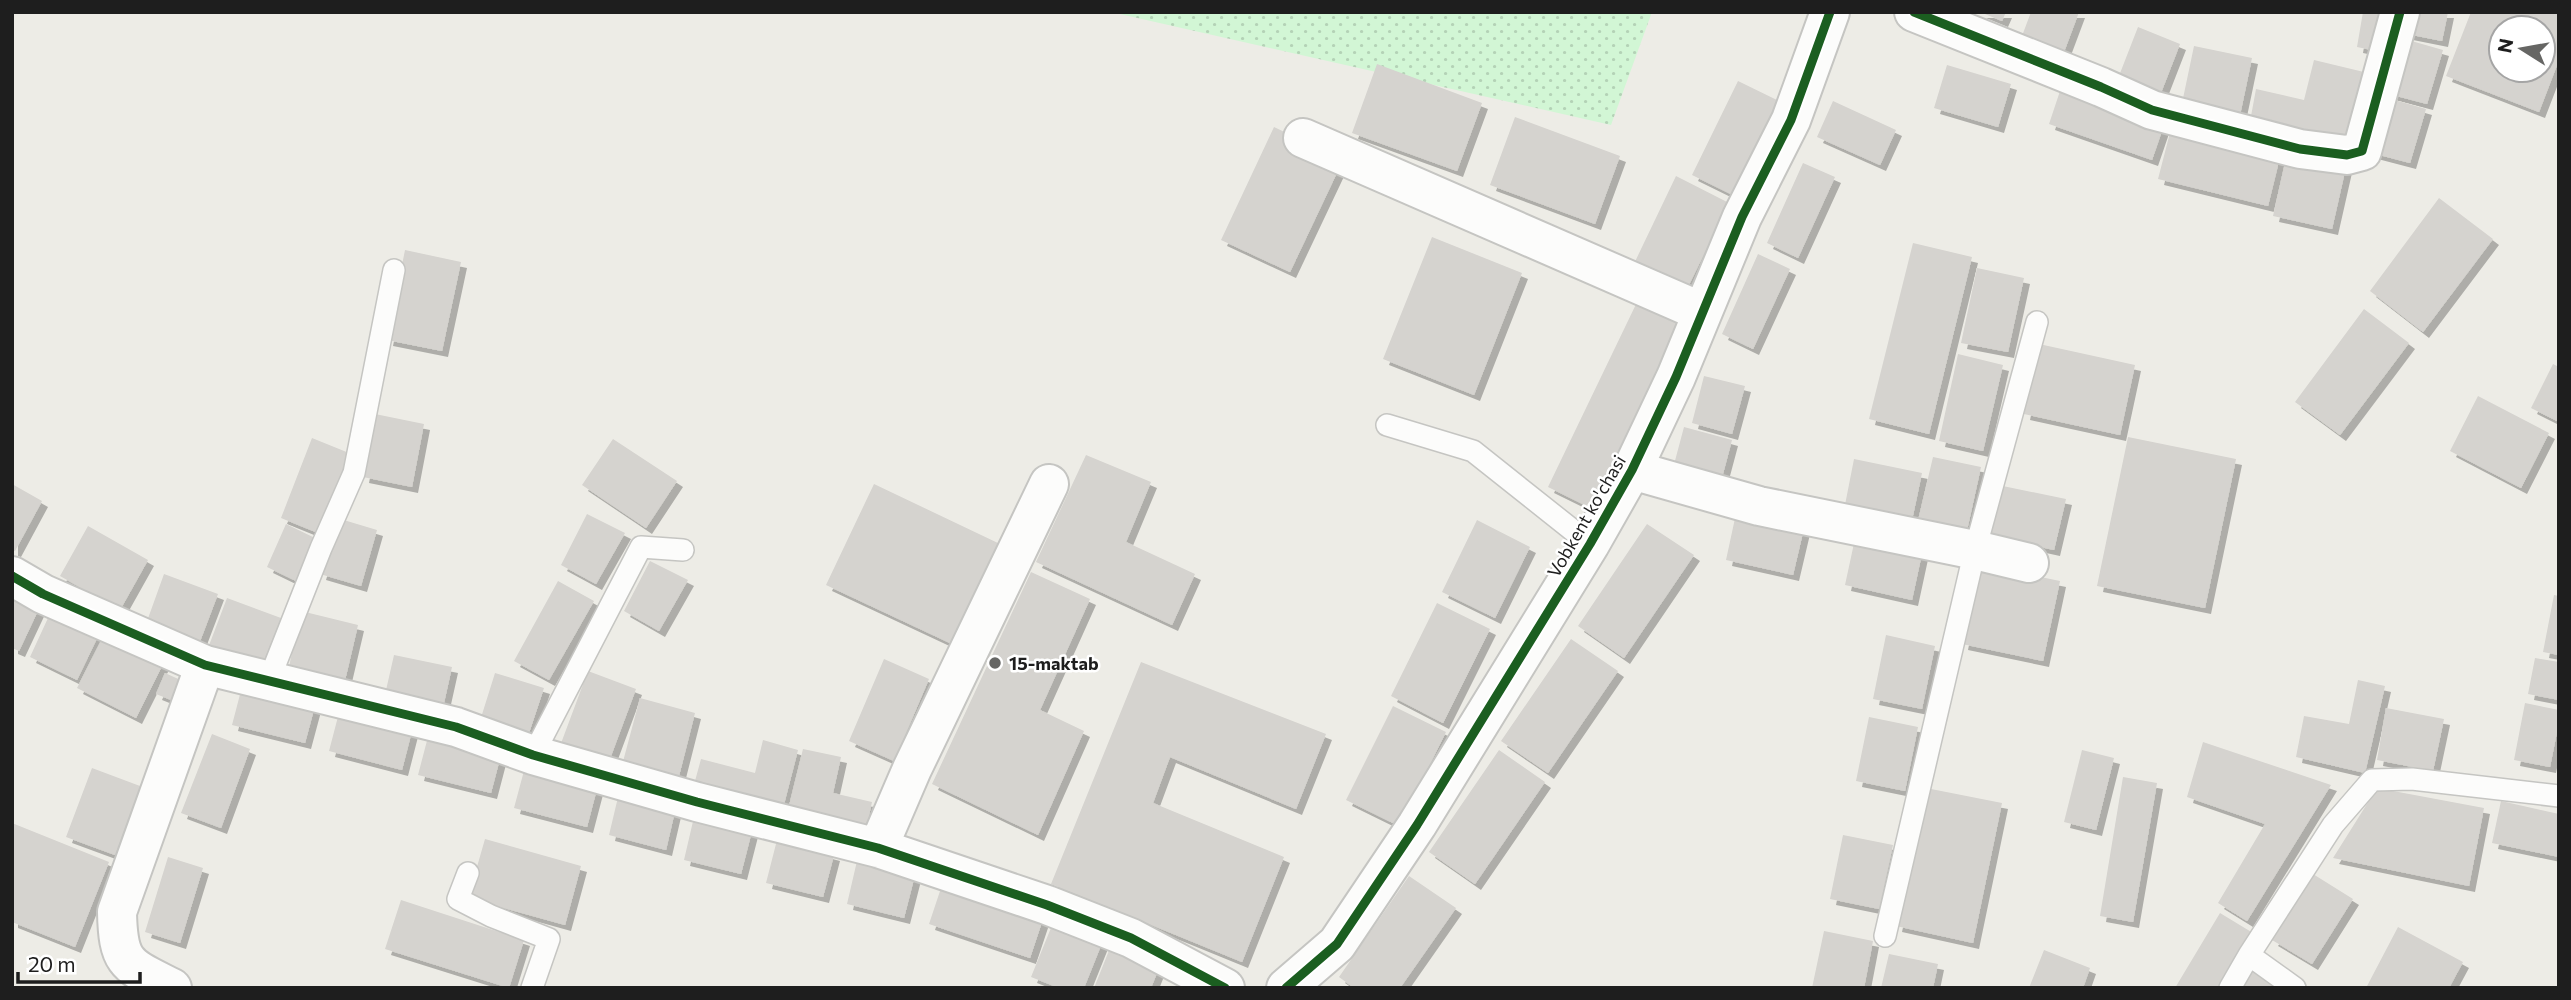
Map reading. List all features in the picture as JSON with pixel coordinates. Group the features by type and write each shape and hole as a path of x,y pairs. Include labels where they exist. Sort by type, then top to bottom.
{"street":[{"name":"Vobkent ko'chasi","path":"1286,988 1337,944 1417,825 1590,544 1632,470 1676,377 1742,217 1791,120 1830,12"},
{"path":"1914,12 2152,110 2300,149 2347,155 2362,151 2400,12"},
{"path":"1303,138 1702,312"},
{"path":"1632,470 1759,506 1975,550 2029,564"},
{"path":"878,848 912,769 1049,484"},
{"path":"12,576 43,594 205,665 456,727 533,755 697,802 878,848 1047,905 1119,934 1225,988"},
{"path":"172,988 129,965 117,941 117,912 205,665"}],"lane":[{"path":"269,680 354,473 394,270"},
{"path":"1885,936 1975,550 2037,322"},
{"path":"1387,425 1473,451 1590,544"},
{"path":"533,755 641,547 684,550"},
{"path":"2230,988 2333,825 2372,780 2412,779 2559,796"},
{"path":"468,873 458,899 491,916 549,939 532,988"},
{"path":"2249,955 2295,988"}],"green space":[{"path":"1111,12 1652,12 1611,125"}],"building":[{"path":"1980,12 2006,12 2002,21"},
{"path":"2031,12 2079,12 2064,52 2022,36"},
{"path":"2363,12 2393,12 2386,53 2357,47"},
{"path":"2406,12 2448,12 2442,41 2402,33"},
{"path":"2471,12 2559,12 2557,65 2557,14 2487,14 2487,84 2550,84 2539,112 2446,76"},
{"path":"2138,27 2180,44 2159,98 2117,81"},
{"path":"2401,38 2443,50 2427,104 2385,93"},
{"path":"2194,46 2252,58 2239,120 2181,108"},
{"path":"2314,60 2368,73 2352,148 2249,127 2256,89 2304,100"},
{"path":"1377,64 1482,103 1457,171 1352,133"},
{"path":"1947,65 2011,84 1998,127 1934,108"},
{"path":"1738,81 1791,107 1745,201 1692,175"},
{"path":"2062,85 2165,122 2152,160 2049,124"},
{"path":"2384,97 2426,109 2410,163 2368,152"},
{"path":"1833,101 1896,130 1880,165 1817,137"},
{"path":"1515,117 1620,156 1595,224 1490,185"},
{"path":"2172,125 2281,153 2268,206 2158,179"},
{"path":"1274,127 1343,160 1290,272 1221,240"},
{"path":"2287,154 2346,167 2332,229 2273,216"},
{"path":"1803,163 1835,177 1798,258 1767,243"},
{"path":"1676,176 1729,203 1683,297 1631,270"},
{"path":"2439,198 2493,239 2423,332 2370,291"},
{"path":"1432,237 1522,273 1474,395 1383,359"},
{"path":"1913,243 1972,257 1929,434 1869,419"},
{"path":"405,250 461,262 442,351 387,340"},
{"path":"1758,254 1790,269 1753,349 1722,334"},
{"path":"1977,268 2024,278 2008,352 1961,343"},
{"path":"1639,298 1692,324 1601,513 1548,487"},
{"path":"2364,309 2409,343 2340,435 2295,402"},
{"path":"2039,344 2135,365 2120,435 2024,414"},
{"path":"1958,354 2003,365 1983,451 1939,441"},
{"path":"2553,364 2559,367 2559,422 2531,408"},
{"path":"1704,376 1745,386 1732,434 1692,423"},
{"path":"2478,396 2549,433 2521,488 2450,451"},
{"path":"375,414 424,424 412,487 363,477"},
{"path":"1684,427 1732,440 1720,485 1672,472"},
{"path":"2128,437 2236,459 2205,608 2097,586"},
{"path":"312,438 349,453 318,533 281,518"},
{"path":"613,439 677,481 646,528 582,485"},
{"path":"1086,455 1151,482 1126,542 1195,574 1172,625 1036,562"},
{"path":"1933,457 1981,467 1966,535 1917,525"},
{"path":"1854,459 1922,473 1911,525 1844,510"},
{"path":"12,484 42,501 15,551 12,550"},
{"path":"874,484 1000,544 952,644 826,585"},
{"path":"1998,485 2066,499 2054,550 1988,536"},
{"path":"1737,509 1805,524 1793,575 1726,560"},
{"path":"587,514 625,533 596,584 561,565"},
{"path":"337,518 377,530 361,586 320,574"},
{"path":"1477,520 1530,547 1495,618 1442,592"},
{"path":"286,524 317,539 298,582 267,567"},
{"path":"1647,524 1694,555 1624,658 1578,626"},
{"path":"88,526 148,560 120,610 60,576"},
{"path":"1856,534 1923,549 1912,600 1845,585"},
{"path":"650,561 688,580 659,631 624,611"},
{"path":"1978,564 2060,581 2043,661 1962,644"},
{"path":"1031,572 1090,599 1040,710 1084,731 1038,835 932,784"},
{"path":"164,574 218,594 199,644 146,624"},
{"path":"558,581 594,601 549,680 514,661"},
{"path":"12,585 43,600 19,651 12,648"},
{"path":"2554,595 2559,596 2559,655 2543,652"},
{"path":"227,598 281,618 261,668 208,648"},
{"path":"1437,603 1490,629 1443,723 1391,696"},
{"path":"54,605 102,628 77,680 30,657"},
{"path":"301,611 358,625 343,689 287,676"},
{"path":"109,625 168,654 136,718 77,688"},
{"path":"1886,635 1935,646 1922,709 1873,699"},
{"path":"1571,639 1618,671 1548,773 1501,741"},
{"path":"394,655 452,667 442,712 384,699"},
{"path":"2535,658 2559,662 2559,700 2528,694"},
{"path":"884,659 929,679 894,761 849,741"},
{"path":"1141,662 1326,734 1296,809 1170,757 1153,803 1284,857 1242,962 1051,884"},
{"path":"588,671 636,689 608,764 560,746"},
{"path":"165,673 185,682 176,702 156,694"},
{"path":"495,673 544,688 527,739 479,724"},
{"path":"2358,680 2385,686 2365,773 2296,757 2304,716 2349,724"},
{"path":"243,683 316,702 305,743 232,725"},
{"path":"640,698 695,713 677,784 621,769"},
{"path":"2525,703 2559,710 2550,767 2514,760"},
{"path":"1393,706 1446,732 1399,826 1346,800"},
{"path":"2386,708 2444,719 2433,771 2377,760"},
{"path":"340,709 413,727 402,770 329,751"},
{"path":"1869,717 1918,727 1905,791 1856,781"},
{"path":"429,733 502,751 491,793 418,775"},
{"path":"212,734 250,749 221,828 181,813"},
{"path":"763,740 798,750 781,816 692,792 701,759 755,773"},
{"path":"2203,742 2331,785 2247,921 2218,903 2265,824 2187,797"},
{"path":"803,749 841,757 833,793 872,802 865,834 787,814"},
{"path":"1499,750 1545,782 1475,884 1429,852"},
{"path":"2082,750 2114,758 2096,830 2064,822"},
{"path":"525,767 598,785 587,827 514,808"},
{"path":"92,768 140,786 115,855 66,837"},
{"path":"2123,777 2157,783 2133,922 2100,916"},
{"path":"1926,788 2002,803 1973,943 1896,926"},
{"path":"2377,788 2484,808 2469,886 2333,858"},
{"path":"619,793 676,807 666,850 609,835"},
{"path":"2501,801 2559,814 2559,857 2492,843"},
{"path":"694,817 752,831 741,874 684,860"},
{"path":"12,823 109,862 75,947 12,922"},
{"path":"1843,835 1893,845 1879,909 1830,899"},
{"path":"485,839 581,866 565,925 468,898"},
{"path":"777,840 834,855 823,897 766,883"},
{"path":"168,857 203,868 180,943 145,932"},
{"path":"857,861 915,875 904,918 847,904"},
{"path":"2313,874 2353,899 2312,964 2272,940"},
{"path":"945,876 1046,910 1030,958 929,924"},
{"path":"1409,876 1456,908 1400,988 1354,988 1339,977"},
{"path":"401,900 524,940 509,988 385,949"},
{"path":"2220,913 2253,933 2220,988 2175,988"},
{"path":"1055,918 1104,938 1084,988 1059,988 1031,977"},
{"path":"2398,927 2463,962 2449,988 2366,988"},
{"path":"1824,931 1873,941 1864,988 1812,988"},
{"path":"1112,943 1161,963 1151,988 1094,988"},
{"path":"2044,950 2090,968 2083,988 2029,988"},
{"path":"1889,954 1938,964 1933,988 1881,988"},
{"path":"2252,963 2291,988 2237,988"}],"cycle path":[{"path":"1286,988 1337,944 1417,825 1590,544 1632,470 1676,377 1742,217 1791,120 1830,12"},
{"path":"1914,12 2152,110 2300,149 2347,155 2362,151 2400,12"},
{"path":"12,576 43,594 205,665 456,727 533,755 697,802 878,848 1047,905 1131,938 1225,988"}],"place":[{"name":"15-maktab","path":"995,663"}]}
